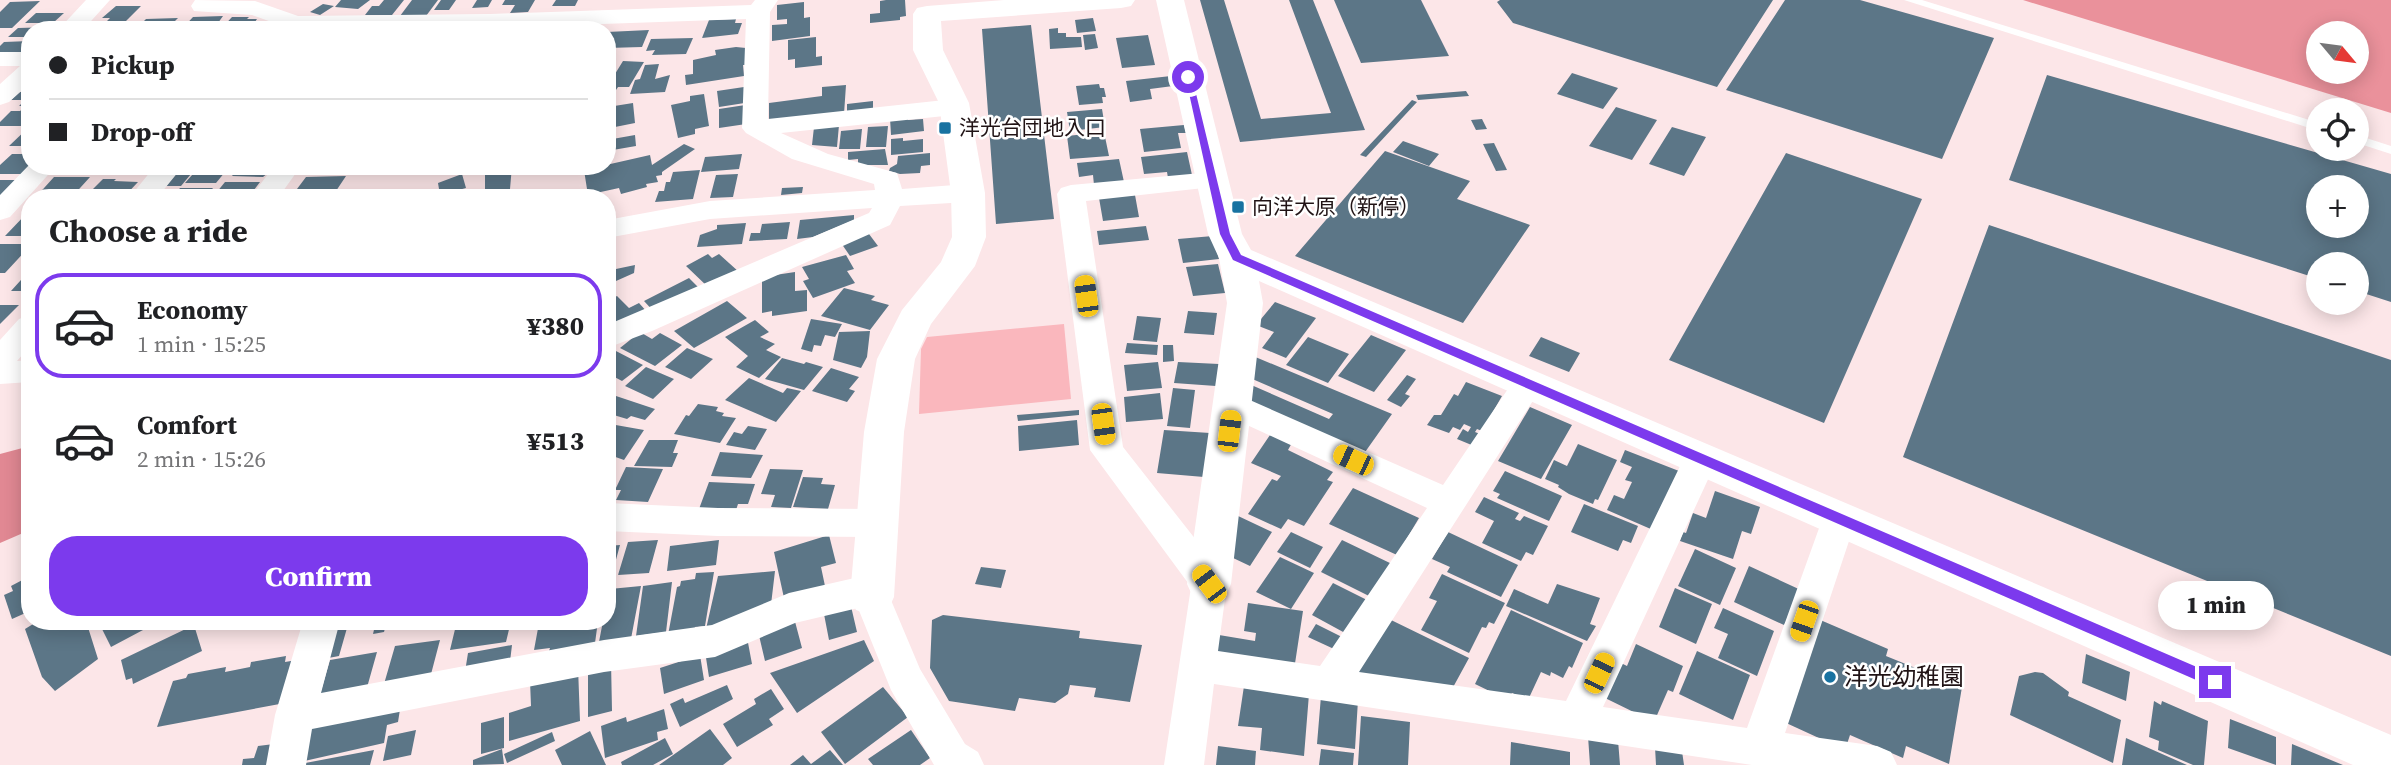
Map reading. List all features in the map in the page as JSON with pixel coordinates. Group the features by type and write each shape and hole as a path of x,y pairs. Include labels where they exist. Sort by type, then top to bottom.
{"street":[{"path":"79,21 99,0"},
{"path":"206,0 202,6 256,8 282,21"},
{"path":"951,762 905,678 872,593 884,432 896,359 915,319 957,266 969,237 968,193 954,107 928,50 928,7 1121,0"},
{"path":"1170,0 1225,234 1237,258 1245,303 1184,765"},
{"path":"488,21 762,6 755,128"},
{"path":"0,59 21,59"},
{"path":"0,97 21,78"},
{"path":"755,128 954,107"},
{"path":"616,334 679,309 798,251 880,219 890,199 887,178 850,171 815,158 768,137 755,128"},
{"path":"0,211 34,175"},
{"path":"150,189 162,175"},
{"path":"270,189 281,175"},
{"path":"1209,584 1107,450 1071,194 1212,180"},
{"path":"616,227 710,210 968,193"},
{"path":"1237,258 2391,758"},
{"path":"0,360 21,336"},
{"path":"0,373 21,372"},
{"path":"1330,684 1528,385"},
{"path":"1232,405 1449,503"},
{"path":"1577,720 1700,460"},
{"path":"616,516 731,522 876,523"},
{"path":"1760,748 1839,520"},
{"path":"295,715 604,656 715,641 789,609 872,593"},
{"path":"286,765 295,715 319,630"},
{"path":"1198,665 1877,765"}],"lane":[{"path":"1910,0 2306,123"},
{"path":"2369,143 2391,150"}],"shaded area":[{"path":"2023,0 2391,0 2391,113 2369,106 2369,98 2342,98"},
{"path":"1064,324 1071,399 919,414 921,349 927,337"},
{"path":"21,448 21,534 0,543 0,454"}],"building":[{"path":"341,0 370,0 358,9 335,7"},
{"path":"384,0 404,0 392,15 365,15 372,6 379,6"},
{"path":"412,0 438,0 426,16 400,16"},
{"path":"441,0 456,0 449,10 434,10"},
{"path":"477,0 492,0 488,7 472,8"},
{"path":"505,0 535,0 528,12 510,13 515,5 502,5"},
{"path":"556,0 578,0 575,6 552,6"},
{"path":"905,0 906,16 900,17 900,20 870,23 870,14 880,13 880,1"},
{"path":"1200,0 1224,0 1261,119 1331,113 1289,0 1313,0 1365,130 1240,142"},
{"path":"1334,0 1421,0 1449,56 1361,63"},
{"path":"1773,0 1717,87 1513,23 1497,2"},
{"path":"1785,0 1860,0 1994,38 1942,159 1726,90"},
{"path":"40,1 12,28 0,28 0,12 10,2"},
{"path":"804,2 804,18 810,17 810,36 772,41 772,25 787,24 787,19 777,20 777,5"},
{"path":"323,4 334,6 320,15 310,12"},
{"path":"116,6 141,6 126,21 107,21 110,18 102,18"},
{"path":"36,13 64,13 55,21 27,21"},
{"path":"223,16 219,21 189,21 193,17"},
{"path":"232,17 257,19 256,21 228,21"},
{"path":"178,18 175,21 144,21"},
{"path":"1093,18 1096,31 1077,33 1075,20"},
{"path":"736,19 735,23 742,23 738,34 702,38 709,20"},
{"path":"1031,25 1054,219 996,224 982,29"},
{"path":"21,28 21,37 8,37"},
{"path":"1058,28 1058,33 1066,33 1066,37 1081,37 1082,47 1050,49 1049,29"},
{"path":"649,30 642,47 616,48 616,32"},
{"path":"1095,34 1098,48 1085,50 1083,35"},
{"path":"1148,35 1155,65 1122,68 1116,38"},
{"path":"816,37 816,57 822,56 822,65 795,68 795,59 788,60 788,40"},
{"path":"693,38 686,54 652,55 655,50 646,51 651,39"},
{"path":"21,41 21,52 0,53 0,46 4,42"},
{"path":"746,48 748,65 743,65 744,76 686,85 685,75 693,74 693,60 716,55 715,50"},
{"path":"623,61 644,62 629,87 618,87 616,90 616,72"},
{"path":"659,64 655,79 670,75 665,92 630,94 645,65"},
{"path":"1572,73 1618,88 1603,109 1557,94"},
{"path":"2047,75 2306,150 2306,161 2346,161 2391,174 2391,302 2369,295 2369,252 2306,252 2306,275 2009,180"},
{"path":"1171,76 1173,86 1150,89 1152,99 1130,102 1126,81"},
{"path":"1099,84 1100,88 1104,88 1106,97 1102,97 1103,103 1079,105 1076,86"},
{"path":"846,85 844,114 769,122 769,103 822,96 822,87"},
{"path":"744,87 751,102 719,107 717,91"},
{"path":"1466,91 1469,96 1418,100 1416,95"},
{"path":"20,92 21,92 21,100 11,100"},
{"path":"704,94 709,126 695,129 695,134 678,138 671,105 690,101 690,96"},
{"path":"1412,100 1417,102 1366,157 1360,155"},
{"path":"873,101 873,110 847,113 847,104"},
{"path":"633,103 635,123 616,127 616,106"},
{"path":"752,104 753,123 719,128 719,109"},
{"path":"1616,107 1657,120 1632,160 1589,146"},
{"path":"1102,109 1105,127 1070,131 1067,112"},
{"path":"11,111 20,111 21,126 0,126 0,122"},
{"path":"907,116 908,120 923,119 924,131 891,135 890,118"},
{"path":"1482,119 1487,129 1476,130 1471,120"},
{"path":"839,125 837,147 812,145 814,127"},
{"path":"1184,125 1186,133 1178,133 1181,148 1144,152 1140,129"},
{"path":"888,126 886,147 866,147 868,127"},
{"path":"1672,127 1706,137 1684,176 1649,164"},
{"path":"862,129 860,149 839,149 841,131"},
{"path":"1104,132 1109,156 1070,159 1067,136"},
{"path":"21,135 21,146 9,146"},
{"path":"635,135 636,146 616,149 616,138"},
{"path":"903,138 903,141 923,139 923,152 891,155 891,139"},
{"path":"1403,141 1439,154 1429,166 1393,152"},
{"path":"1494,143 1507,170 1496,171 1483,144"},
{"path":"684,144 695,149 662,172 662,175 656,176 658,182 646,184 647,187 621,194 619,188 587,189 585,175 616,175 616,163 650,155 652,165"},
{"path":"885,149 888,165 858,165 858,159 848,160 848,152"},
{"path":"1385,151 1470,181 1457,199 1530,225 1463,323 1295,256"},
{"path":"1187,152 1192,175 1168,178 1167,172 1144,174 1141,157"},
{"path":"930,153 930,165 921,166 920,173 900,174 889,171 897,164 898,156"},
{"path":"1786,153 1922,199 1824,423 1669,360"},
{"path":"12,154 21,154 21,174 0,174 0,165"},
{"path":"742,154 739,169 701,172 705,157"},
{"path":"1119,159 1124,182 1094,185 1093,175 1079,177 1077,163"},
{"path":"700,170 693,199 655,202 659,191 664,191 666,182 670,182 673,172"},
{"path":"738,174 733,197 710,198 716,175"},
{"path":"175,175 190,175 181,186 166,186"},
{"path":"192,175 223,175 216,183 185,183"},
{"path":"233,175 266,175 263,177"},
{"path":"462,175 466,188 439,189 438,183"},
{"path":"485,175 511,175 510,189 485,189"},
{"path":"346,176 337,189 297,189 306,177"},
{"path":"54,177 90,177 79,189 43,189"},
{"path":"103,179 138,182 131,189 93,189"},
{"path":"0,180 20,180 0,201"},
{"path":"225,182 260,182 255,189 219,189"},
{"path":"803,187 802,193 781,195 782,188"},
{"path":"180,188 213,188 212,189"},
{"path":"1135,195 1139,217 1103,221 1099,198"},
{"path":"854,215 854,220 813,237 797,239 800,220"},
{"path":"21,219 21,236 5,236"},
{"path":"790,222 787,239 749,241 751,233 760,233 762,224"},
{"path":"746,223 742,244 697,247 700,235 717,229 717,225"},
{"path":"1989,225 2391,360 2391,656 1903,457"},
{"path":"1146,226 1149,240 1099,245 1097,231"},
{"path":"866,230 878,246 850,256 839,240"},
{"path":"1213,236 1219,259 1183,263 1178,239"},
{"path":"0,244 21,244 21,256 5,273 0,273"},
{"path":"708,254 712,258 719,254 739,272 709,288 686,266"},
{"path":"846,255 854,269 847,271 855,283 813,298 803,281 809,279 802,267"},
{"path":"1218,264 1225,293 1193,296 1186,267"},
{"path":"635,265 634,273 616,281 616,269"},
{"path":"795,272 795,291 807,290 807,311 772,316 772,311 762,313 762,277"},
{"path":"689,278 701,290 656,314 644,301"},
{"path":"21,280 21,291 11,291"},
{"path":"844,288 875,296 871,300 889,305 870,330 821,316"},
{"path":"616,296 629,308 639,303 648,313 616,329"},
{"path":"727,301 747,318 694,348 674,331"},
{"path":"1275,302 1316,318 1286,358 1262,348 1274,332 1256,325"},
{"path":"0,305 19,305 0,324"},
{"path":"1188,311 1217,313 1214,335 1184,333"},
{"path":"1137,316 1161,318 1157,342 1133,340"},
{"path":"811,319 842,324 835,337 825,335 821,346 814,345 812,352 801,349"},
{"path":"755,320 769,332 760,337 775,344 766,350 781,357 759,378 736,367 748,356 725,337"},
{"path":"870,331 867,357 861,368 833,360 839,332"},
{"path":"640,332 652,339 660,333 682,345 655,366 620,348"},
{"path":"1371,335 1406,350 1374,392 1338,376"},
{"path":"1308,337 1349,354 1328,383 1286,365"},
{"path":"1541,337 1580,353 1569,372 1529,356"},
{"path":"1127,343 1158,345 1157,355 1125,353"},
{"path":"1163,345 1173,345 1174,361 1163,362"},
{"path":"687,348 713,359 691,379 665,367"},
{"path":"616,351 643,365 622,381 616,378"},
{"path":"1253,356 1392,414 1363,455 1247,404 1249,384 1329,419 1333,414 1250,378"},
{"path":"782,358 823,367 804,390 765,379"},
{"path":"1158,362 1162,388 1127,391 1124,365"},
{"path":"1178,362 1219,364 1216,386 1174,383"},
{"path":"646,367 674,379 653,399 625,386"},
{"path":"831,368 859,377 849,389 855,391 847,402 812,391"},
{"path":"1407,375 1416,379 1405,394 1410,396 1401,407 1387,400"},
{"path":"749,378 783,393 787,388 801,391 776,422 725,400"},
{"path":"1466,382 1502,396 1482,431 1477,429 1475,432 1480,434 1474,446 1457,439 1463,429 1468,432 1471,427 1464,424 1460,430 1453,427 1449,433 1427,425 1434,415 1441,415 1454,394 1458,396"},
{"path":"1173,388 1195,390 1190,428 1167,426"},
{"path":"1160,393 1163,419 1126,422 1124,397"},
{"path":"616,396 655,409 645,420 631,416 627,419 616,416"},
{"path":"698,404 718,407 716,411 724,413 722,416 736,418 720,443 674,434 686,415 689,416"},
{"path":"1530,407 1572,425 1541,479 1498,461"},
{"path":"1079,410 1079,415 1018,421 1017,415"},
{"path":"1077,420 1079,445 1019,451 1018,426"},
{"path":"616,425 644,430 624,460 616,457"},
{"path":"748,426 767,429 755,450 726,445 734,432 742,434"},
{"path":"1164,430 1210,433 1204,477 1157,473"},
{"path":"1272,432 1293,441 1288,450 1333,472 1327,480 1333,482 1304,526 1288,519 1281,529 1248,514 1272,479 1277,481 1281,476 1251,463"},
{"path":"649,440 678,440 673,453 678,453 672,467 634,466"},
{"path":"1578,444 1617,460 1598,500 1595,499 1593,504 1569,494 1558,487 1559,485 1545,479 1554,460 1567,466"},
{"path":"1625,450 1679,471 1653,530 1607,510 1614,495 1624,499 1632,482 1625,480 1632,467 1620,462"},
{"path":"720,452 763,455 751,478 711,476"},
{"path":"626,467 663,469 648,502 616,500 621,490 616,488"},
{"path":"770,469 803,470 791,508 771,507 775,495 761,494"},
{"path":"1505,471 1562,496 1549,521 1497,498 1500,494 1493,491"},
{"path":"803,477 823,478 821,484 835,485 828,509 793,507"},
{"path":"709,482 755,484 748,504 738,504 736,510 699,509"},
{"path":"1353,488 1419,518 1397,555 1329,524"},
{"path":"1715,491 1760,507 1751,534 1742,531 1733,559 1680,541 1693,513 1706,518"},
{"path":"1484,497 1519,513 1515,519 1520,521 1524,516 1548,526 1533,555 1526,552 1521,561 1482,543 1494,521 1475,512"},
{"path":"1584,504 1638,526 1631,543 1623,540 1618,551 1571,532"},
{"path":"1236,515 1272,532 1250,566 1231,557"},
{"path":"1291,532 1323,547 1310,568 1277,552"},
{"path":"1448,532 1518,565 1501,597 1447,572 1450,567 1432,559"},
{"path":"829,535 836,563 821,567 825,586 784,598 774,552"},
{"path":"658,540 649,573 618,575 628,542"},
{"path":"719,540 716,565 667,571 670,546"},
{"path":"1342,540 1392,564 1371,597 1321,572"},
{"path":"1695,549 1736,568 1720,605 1678,586"},
{"path":"1280,557 1314,573 1291,609 1256,592"},
{"path":"1749,566 1803,591 1784,625 1734,602"},
{"path":"981,567 1006,570 1001,588 975,584"},
{"path":"775,571 770,613 706,629 718,576"},
{"path":"714,572 705,626 695,627 694,633 668,635 677,587 681,581 695,579 696,573"},
{"path":"1442,574 1505,603 1494,624 1489,622 1486,628 1482,627 1469,653 1421,630 1437,601 1429,598"},
{"path":"21,581 21,615 12,619 4,595 13,591 11,586"},
{"path":"672,582 666,632 636,636 643,586"},
{"path":"1333,583 1367,600 1345,633 1312,615"},
{"path":"1557,584 1600,598 1590,624 1596,626 1587,641 1506,606 1514,589 1548,604"},
{"path":"641,586 630,644 598,647 601,630 616,630 616,588"},
{"path":"1675,588 1712,604 1696,644 1659,627"},
{"path":"850,602 857,632 829,640 823,609"},
{"path":"1248,603 1303,611 1294,670 1214,658 1219,635 1255,641 1256,633 1244,631"},
{"path":"1723,608 1774,631 1757,676 1718,658 1728,634 1714,628"},
{"path":"1511,610 1583,643 1572,668 1569,666 1563,678 1551,672 1550,676 1541,672 1528,700 1512,693 1508,700 1475,684"},
{"path":"793,614 802,648 765,661 757,627"},
{"path":"943,615 1080,631 1079,638 1142,645 1130,702 1094,697 1096,688 1070,685 1068,694 1055,703 1019,698 1015,711 949,701 930,668 932,620"},
{"path":"1389,619 1469,658 1451,691 1352,677"},
{"path":"1818,619 1888,649 1886,656 1962,687 1949,764 1906,746 1903,758 1850,735 1845,750 1784,722"},
{"path":"1316,624 1342,637 1334,649 1308,637"},
{"path":"25,630 89,630 98,659 55,691 42,677"},
{"path":"102,630 143,630 111,647"},
{"path":"184,630 196,630 202,651 133,684 132,678 126,680 121,660"},
{"path":"331,630 346,630 339,656 323,659"},
{"path":"374,630 385,630 384,632 373,634"},
{"path":"455,630 509,630 506,642 450,650"},
{"path":"538,630 597,630 595,643 549,651 550,648 534,650"},
{"path":"746,632 752,664 709,677 704,645"},
{"path":"440,640 430,678 384,684 395,646"},
{"path":"864,640 874,661 797,713 770,673"},
{"path":"1636,644 1683,666 1673,692 1668,690 1654,722 1605,698 1621,663 1627,666"},
{"path":"512,645 509,670 464,678 468,653"},
{"path":"1697,651 1750,675 1733,720 1679,694"},
{"path":"377,652 366,691 319,698 330,660"},
{"path":"2086,654 2130,672 2126,701 2082,683"},
{"path":"700,655 704,680 664,694 660,668"},
{"path":"286,656 285,662 297,660 285,703 157,727 173,681 186,678 188,674 226,667 225,672 250,667 251,662"},
{"path":"611,661 612,711 588,717 588,667"},
{"path":"578,667 580,721 509,741 509,713 531,706 530,681"},
{"path":"2043,673 2069,692 2068,696 2121,720 2113,763 2010,715 2019,676"},
{"path":"727,685 733,699 680,727 670,704 683,698 685,703"},
{"path":"1244,686 1309,694 1304,756 1260,750 1262,728 1238,726"},
{"path":"883,687 908,717 845,764 821,732"},
{"path":"771,689 784,709 769,719 773,725 737,747 723,724 756,704 754,699"},
{"path":"1321,696 1358,700 1355,749 1317,744"},
{"path":"2154,701 2161,705 2162,701 2208,721 2204,765 2193,765 2158,750 2159,741 2149,737"},
{"path":"401,703 398,722 387,725 384,743 300,762 307,724"},
{"path":"664,709 668,729 657,732 658,740 605,758 601,726 626,717 627,722"},
{"path":"1361,716 1410,722 1408,765 1358,765"},
{"path":"504,717 504,748 481,754 481,723"},
{"path":"2230,719 2276,737 2276,765 2228,748"},
{"path":"710,729 732,758 723,765 659,765"},
{"path":"416,730 411,755 383,761 388,736"},
{"path":"911,730 930,758 920,765 873,765 868,759"},
{"path":"590,731 606,765 562,765 555,750"},
{"path":"552,732 555,741 507,763 504,754"},
{"path":"1588,736 1618,740 1620,765 1590,765"},
{"path":"665,738 673,754 653,765 622,765 621,762"},
{"path":"2126,738 2187,765 2122,765"},
{"path":"1511,742 1570,752 1570,765 1510,765"},
{"path":"282,743 275,765 242,765 243,759 254,758 258,746"},
{"path":"2292,744 2343,765 2291,765"},
{"path":"1218,746 1256,751 1255,765 1216,765"},
{"path":"1655,747 1682,751 1684,765 1656,765"},
{"path":"502,749 504,764 473,765 473,760"},
{"path":"1321,749 1354,753 1353,765 1319,765"},
{"path":"374,750 370,765 300,765 300,764"},
{"path":"830,750 843,765 790,765 803,755 811,764"}],"place":[{"name":"洋光台団地入口","path":"945,128"},
{"name":"向洋大原（新停）","path":"1238,207"},
{"name":"洋光幼稚園","path":"1830,677"}],"route":[{"path":"1188,77 1225,234 1237,258 1259,270 2215,682"}]}
